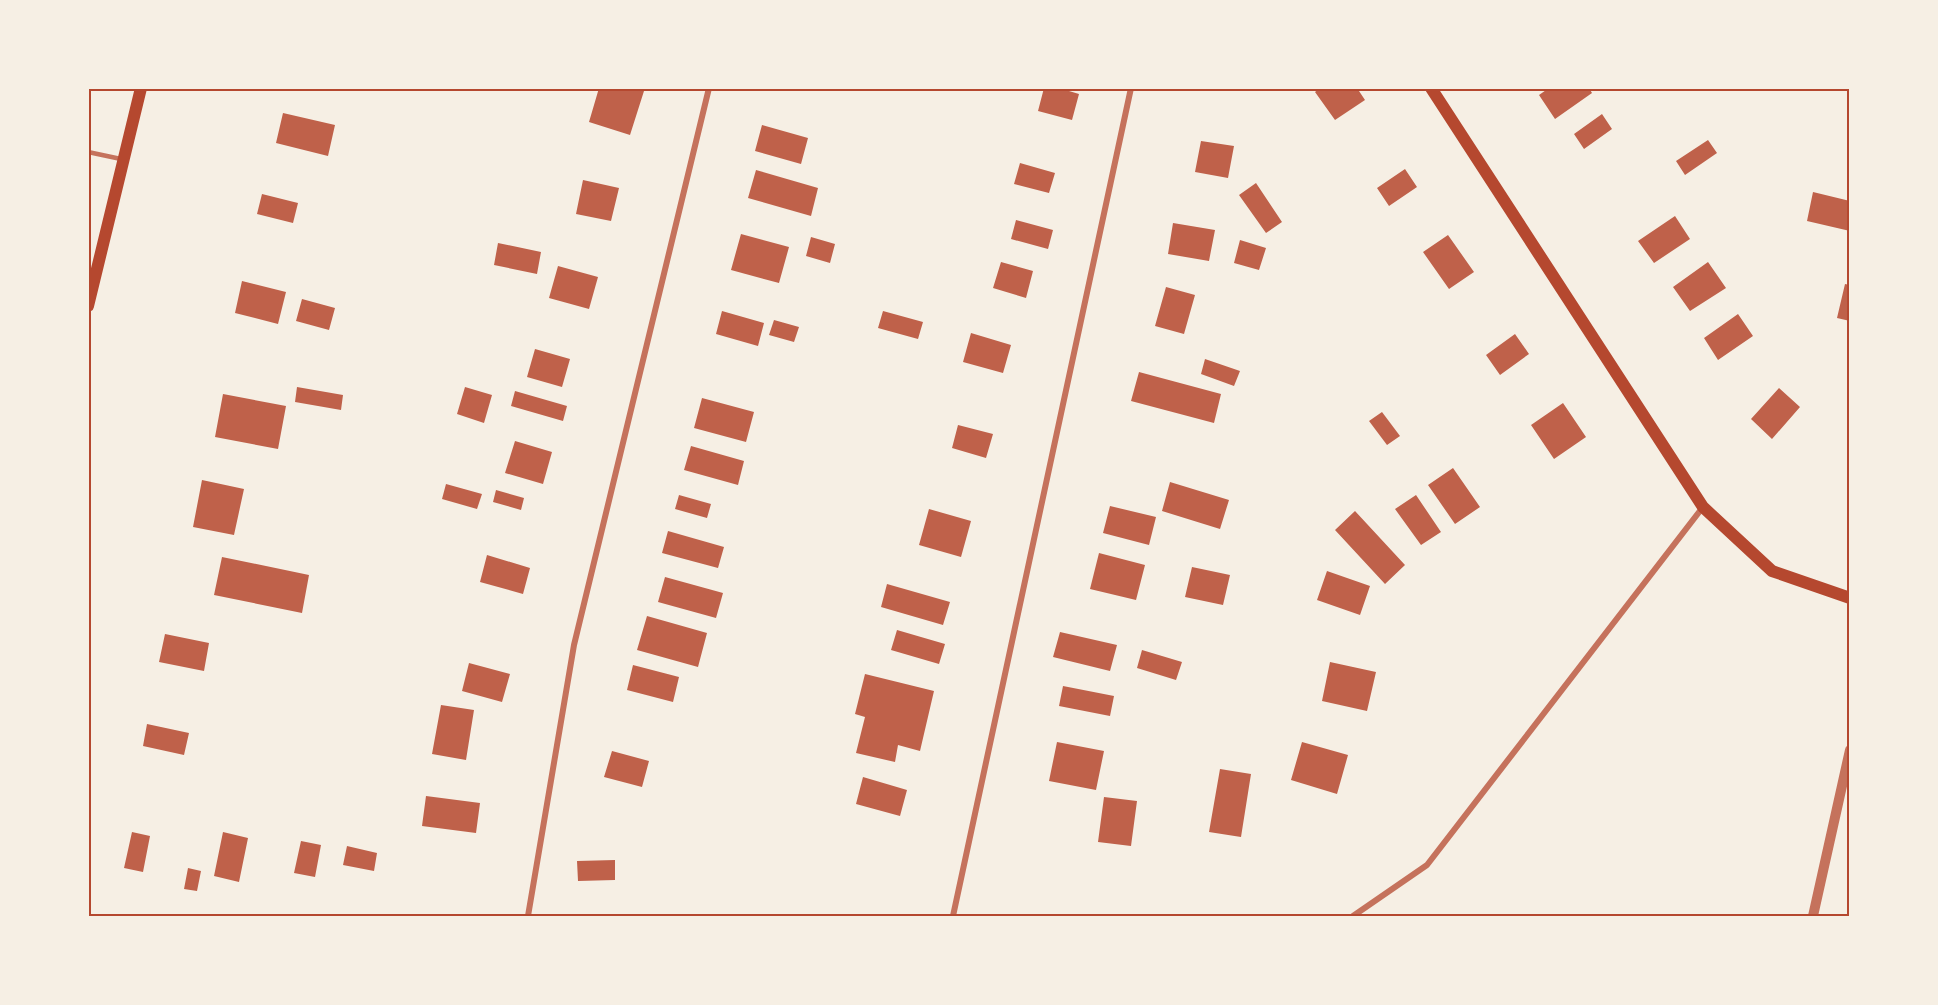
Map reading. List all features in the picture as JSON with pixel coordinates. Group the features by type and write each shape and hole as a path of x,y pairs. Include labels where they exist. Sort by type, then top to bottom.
{"main road":[{"path":"89,299 141,88"},
{"path":"1431,88 1703,507 1772,571 1850,598"}],"street":[{"path":"528,916 574,645 709,88"},
{"path":"953,916 1131,88"},
{"path":"1353,916 1427,865 1703,507"},
{"path":"1813,916 1850,750"}],"lane":[{"path":"88,152 125,160"}],"building":[{"path":"599,88 635,88 644,91 630,135 589,122"},
{"path":"1044,88 1059,88 1079,94 1072,120 1038,111"},
{"path":"1320,88 1357,88 1365,100 1335,120 1315,92"},
{"path":"1549,88 1589,88 1592,93 1555,119 1539,95"},
{"path":"283,113 335,125 328,156 276,143"},
{"path":"1602,114 1612,129 1584,149 1574,134"},
{"path":"762,125 808,138 801,164 755,151"},
{"path":"1708,140 1717,153 1685,175 1676,161"},
{"path":"1201,141 1234,146 1228,178 1195,172"},
{"path":"1020,163 1055,173 1049,193 1014,184"},
{"path":"1405,169 1417,187 1389,206 1377,188"},
{"path":"756,170 818,188 811,216 748,198"},
{"path":"583,180 619,188 611,221 576,214"},
{"path":"1256,183 1282,222 1266,233 1239,195"},
{"path":"1813,192 1850,201 1850,231 1807,221"},
{"path":"262,194 298,203 293,223 257,214"},
{"path":"1675,216 1690,239 1654,263 1638,241"},
{"path":"1016,220 1053,230 1048,249 1011,239"},
{"path":"1173,223 1215,230 1209,261 1168,254"},
{"path":"741,234 789,247 779,283 731,270"},
{"path":"1448,235 1474,272 1449,289 1423,252"},
{"path":"811,237 835,244 830,263 806,256"},
{"path":"1240,240 1266,248 1259,270 1234,263"},
{"path":"498,243 541,252 537,274 494,265"},
{"path":"1001,262 1033,271 1026,298 993,288"},
{"path":"1708,262 1726,288 1690,311 1673,287"},
{"path":"558,266 598,277 589,309 549,298"},
{"path":"242,281 286,292 278,324 235,313"},
{"path":"1845,284 1850,285 1850,321 1837,318"},
{"path":"1166,287 1195,295 1184,334 1155,326"},
{"path":"302,299 335,308 329,330 296,321"},
{"path":"722,311 764,323 758,346 716,334"},
{"path":"883,311 923,322 918,339 878,328"},
{"path":"1738,314 1753,336 1718,360 1704,338"},
{"path":"774,320 799,327 794,342 769,335"},
{"path":"971,333 1011,345 1003,373 963,362"},
{"path":"1515,334 1529,354 1500,375 1486,355"},
{"path":"535,349 570,359 562,387 527,377"},
{"path":"1205,359 1240,371 1234,386 1201,374"},
{"path":"1139,372 1221,394 1214,423 1131,401"},
{"path":"297,387 343,395 341,410 295,402"},
{"path":"465,387 492,395 484,423 457,414"},
{"path":"1779,388 1800,407 1772,439 1751,419"},
{"path":"515,391 567,406 563,421 511,406"},
{"path":"223,394 286,406 278,449 215,437"},
{"path":"702,398 754,412 746,442 694,428"},
{"path":"1563,403 1586,437 1554,459 1531,425"},
{"path":"1382,412 1400,436 1387,445 1369,421"},
{"path":"958,425 993,434 986,458 952,448"},
{"path":"515,441 552,452 543,484 505,473"},
{"path":"691,446 744,461 738,485 684,470"},
{"path":"1453,468 1480,507 1455,524 1428,485"},
{"path":"202,480 244,489 234,535 193,527"},
{"path":"1170,482 1229,500 1220,529 1162,511"},
{"path":"446,484 482,494 477,509 442,499"},
{"path":"496,490 524,498 521,510 493,502"},
{"path":"679,495 711,504 707,518 675,509"},
{"path":"1416,495 1441,532 1421,545 1395,509"},
{"path":"1110,506 1156,517 1149,545 1103,533"},
{"path":"929,509 971,521 961,557 919,545"},
{"path":"1355,511 1405,565 1385,584 1335,530"},
{"path":"668,531 724,547 718,568 662,553"},
{"path":"1099,553 1145,565 1136,600 1090,589"},
{"path":"487,555 530,568 523,594 480,582"},
{"path":"222,557 309,575 302,613 214,595"},
{"path":"1192,567 1230,575 1223,605 1185,597"},
{"path":"1327,571 1370,586 1360,615 1317,600"},
{"path":"665,577 723,593 716,618 658,602"},
{"path":"887,584 950,602 943,625 881,607"},
{"path":"647,616 707,633 698,667 637,650"},
{"path":"897,630 945,644 939,664 891,650"},
{"path":"1060,632 1117,645 1110,671 1053,657"},
{"path":"165,634 209,643 204,671 159,662"},
{"path":"1142,650 1182,662 1176,680 1137,668"},
{"path":"1330,662 1376,672 1367,711 1322,701"},
{"path":"469,663 510,674 502,702 462,691"},
{"path":"633,665 679,677 673,702 627,690"},
{"path":"865,674 934,691 920,751 898,745 895,762 856,753 865,717 855,714"},
{"path":"1063,686 1114,696 1110,716 1059,706"},
{"path":"441,705 474,710 466,760 432,754"},
{"path":"147,724 189,733 184,755 143,746"},
{"path":"1057,742 1104,751 1096,790 1049,781"},
{"path":"1302,742 1348,755 1337,794 1291,780"},
{"path":"612,751 649,761 642,787 604,777"},
{"path":"1220,769 1251,774 1241,837 1209,832"},
{"path":"863,777 907,790 900,816 856,804"},
{"path":"426,796 480,803 476,833 422,826"},
{"path":"1104,797 1137,801 1131,846 1098,842"},
{"path":"132,832 150,836 143,872 124,868"},
{"path":"223,832 248,838 239,882 214,876"},
{"path":"301,841 321,845 315,877 294,873"},
{"path":"347,846 377,853 374,871 343,865"},
{"path":"615,860 615,880 578,881 577,861"},
{"path":"188,868 201,871 197,891 184,889"}]}
